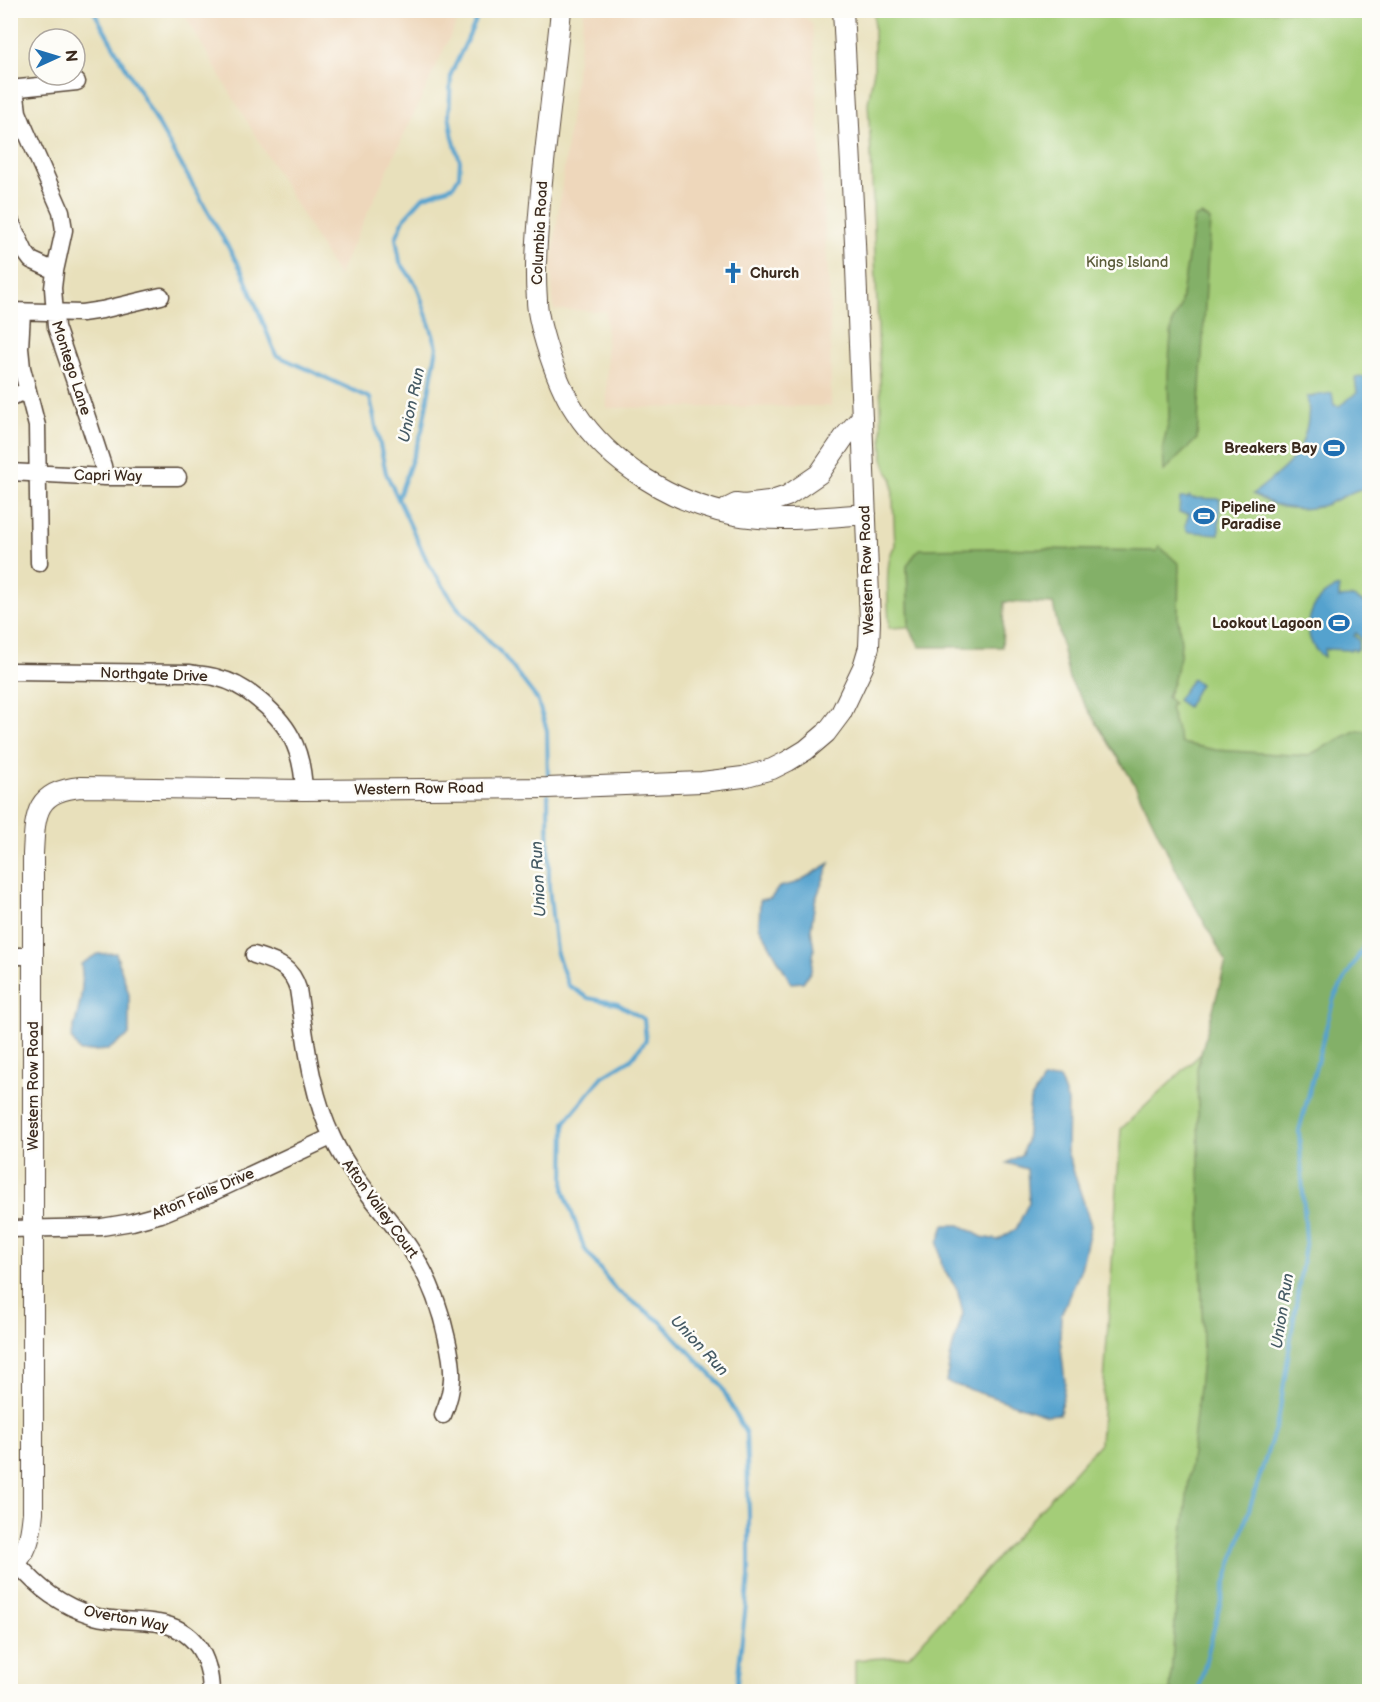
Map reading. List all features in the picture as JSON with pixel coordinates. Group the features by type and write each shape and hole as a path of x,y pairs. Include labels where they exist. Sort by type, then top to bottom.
{"street":[{"name":"Columbia Road","path":"561,10 535,259 537,303 543,334 554,371 575,411 614,455 652,484 690,502 721,512 764,519 866,514"},
{"name":"Western Row Road","path":"13,1564 26,1550 33,1512 33,854 35,824 42,803 50,795 81,787 304,790 530,788 702,782 743,777 772,769 806,750 826,733 842,713 863,667 869,647 870,621 843,10"},
{"name":"Montego Lane","path":"13,88 18,112 64,220 53,288 56,327 105,477"},
{"path":"10,220 31,260 55,271"},
{"path":"39,563 37,426 22,368 16,312 82,313 161,296"},
{"path":"10,397 28,391"},
{"path":"721,512 736,504 769,502 787,496 819,474 845,436 862,417"},
{"name":"Capri Way","path":"10,472 105,477 178,477"},
{"name":"Northgate Drive","path":"10,671 190,673 219,678 246,690 270,708 286,726 297,749 303,773 304,790"},
{"name":"Afton Valley Court","path":"254,955 282,965 295,979 314,1086 322,1115 338,1151 354,1176 409,1247 433,1290 443,1318 453,1377 450,1396 443,1414"},
{"path":"10,956 34,956"},
{"name":"Afton Falls Drive","path":"10,1229 102,1227 161,1214 332,1137"},
{"name":"Overton Way","path":"13,1564 52,1598 79,1611 98,1617 157,1622 186,1634 206,1658 211,1692"}],"shaded area":[{"path":"182,11 462,11 338,276"},
{"path":"584,11 798,11 812,23 830,309 831,406 607,408 606,311 554,310 551,271"}],"green space":[{"name":"Kings Island","path":"874,11 1369,11 1369,775 1129,774 1142,554 907,565 909,627 889,628 888,573 891,553 895,546 892,478 883,459 868,103 874,70"},
{"path":"1201,215 1210,220 1197,439 1164,471 1163,446 1169,419 1168,374 1172,323 1180,308 1194,218"},
{"path":"1159,546 1179,564 1180,657 1167,697 1173,703 1170,708 1181,743 1216,750 1307,756 1355,731 1369,731 1369,1691 1170,1691 1178,1579 1203,1351 1197,1068 1226,962 1183,884 1134,783 1069,679 1053,604 1004,602 1002,647 920,647 909,627 907,565 919,549 1157,551"},
{"path":"1369,895 1369,1691 855,1692 855,1660 909,1656 1100,1443 1121,1129"}],"water":[{"name":"Breakers Bay","path":"1369,376 1369,488 1355,491 1324,505 1304,509 1283,507 1253,494 1285,467 1299,449 1306,432 1307,397 1332,393 1334,405 1339,406 1357,393 1355,378"},
{"name":"Pipeline Paradise","path":"1189,496 1220,499 1219,534 1187,531 1185,526 1189,514 1179,513 1180,498"},
{"name":"Lookout Lagoon","path":"1339,587 1339,598 1353,597 1369,605 1369,639 1363,641 1356,633 1354,636 1359,640 1355,651 1353,649 1325,649 1324,657 1315,649 1310,639 1310,618 1320,598"},
{"path":"1192,679 1200,684 1187,707 1177,700"},
{"path":"830,863 815,901 811,929 814,950 811,971 803,982 791,983 759,926 760,900 771,898 779,887 796,883"},
{"path":"116,953 129,994 129,1035 108,1050 80,1052 71,1038 81,992 81,964 97,954"},
{"path":"1059,1078 1068,1102 1067,1151 1091,1225 1081,1269 1061,1315 1060,1338 1065,1382 1060,1414 1047,1415 946,1382 951,1353 963,1313 957,1289 942,1267 938,1243 944,1225 960,1225 982,1237 998,1240 1016,1229 1029,1202 1027,1169 1007,1163 1022,1154 1026,1141 1030,1101 1043,1080"}],"waterway":[{"path":"93,10 243,273 276,355 370,398 386,473 428,563 457,607 503,655 537,699 547,730 548,781"},
{"name":"Union Run","path":"398,499 422,431 437,347 417,286 400,262 396,238 405,217 423,197 453,186 459,176 460,161 449,115 451,74 481,10"},
{"name":"Union Run","path":"548,795 549,887 556,951 568,985 588,998 618,1004 644,1019 646,1040 631,1059 603,1076 565,1122 564,1190 584,1248 616,1290 660,1321 720,1384 746,1434 749,1577 736,1692"},
{"name":"Union Run","path":"1198,1692 1225,1585 1279,1416 1306,1239 1299,1131 1334,998 1370,936"}],"place":[{"name":"Church","path":"733,273"},
{"name":"Breakers Bay","path":"1334,448"},
{"name":"Pipeline Paradise","path":"1204,516"},
{"name":"Lookout Lagoon","path":"1339,623"}]}
